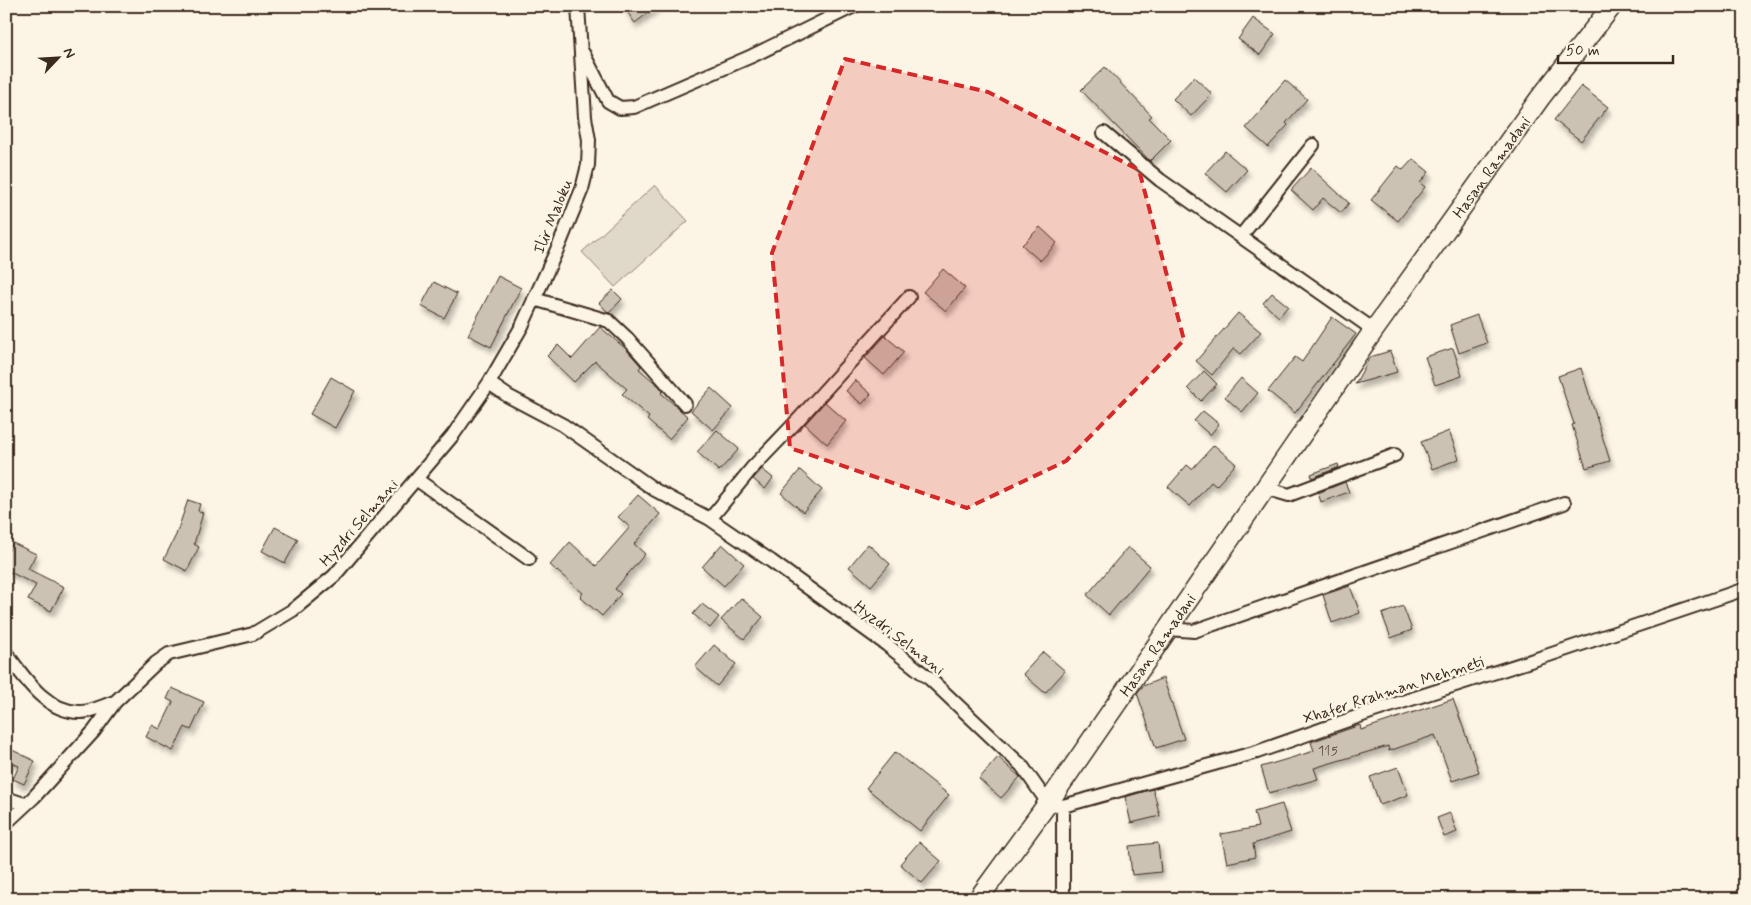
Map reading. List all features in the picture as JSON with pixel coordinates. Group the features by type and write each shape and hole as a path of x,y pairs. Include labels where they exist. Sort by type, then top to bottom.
{"main road":[{"name":"Hasan Ramadani","path":"978,899 1056,804 1168,629 1374,330 1540,98 1612,6"}],"street":[{"name":"Ilir Maloku","path":"489,383 522,326 572,217 588,165 589,140 585,117 578,6"},
{"name":"Ilir Maloku","path":"580,48 608,101 620,108 634,107 752,56 854,6"},
{"path":"1104,133 1160,180 1374,330"},
{"path":"1240,236 1313,145"},
{"path":"710,520 752,468 909,297"},
{"path":"534,299 609,321 627,338 685,404"},
{"name":"Hyzdri Selmani","path":"6,823 24,804 34,797 94,731 115,702 137,680 169,654 253,634 293,610 334,576 453,435 489,383 508,396 563,425 655,490 710,520 772,561 887,645 930,679 1022,766 1056,804"},
{"path":"1266,488 1289,495 1395,455"},
{"path":"416,479 529,559"},
{"path":"1168,629 1194,630 1564,503"},
{"name":"Xhafer Rrahman Mehmeti","path":"1056,804 1257,752 1371,712 1549,656 1745,589"},
{"path":"6,653 28,683 48,701 61,708 81,712 115,702"},
{"path":"6,798 24,804"},
{"path":"1056,804 1063,899"}],"highlighted area":[{"path":"845,59 988,92 1139,170 1184,340 1066,461 967,508 790,448 772,253"}],"shaded area":[{"path":"655,185 688,221 615,287 582,252"}],"building":[{"path":"623,6 657,6 635,23"},
{"path":"1253,18 1275,34 1260,55 1238,39"},
{"path":"1105,67 1152,116 1149,118 1171,140 1150,161 1081,90"},
{"path":"1194,77 1212,94 1191,116 1173,99"},
{"path":"1285,80 1307,99 1286,123 1288,125 1268,147 1246,128"},
{"path":"1581,86 1608,107 1581,141 1554,120"},
{"path":"1225,151 1247,170 1227,192 1205,173"},
{"path":"1413,159 1429,172 1420,183 1425,187 1398,221 1371,200 1398,166 1403,170"},
{"path":"1311,168 1349,203 1341,213 1323,198 1313,210 1291,190"},
{"path":"1040,227 1057,243 1040,261 1022,245"},
{"path":"943,269 965,288 946,311 923,292"},
{"path":"498,276 521,288 491,347 468,335"},
{"path":"434,282 457,294 444,318 421,306"},
{"path":"613,290 622,299 609,313 599,303"},
{"path":"1272,293 1288,306 1279,317 1263,303"},
{"path":"1238,313 1261,332 1241,354 1234,348 1212,375 1196,361"},
{"path":"1477,315 1487,343 1459,353 1450,325"},
{"path":"1332,317 1356,334 1295,413 1268,391 1295,357 1302,362"},
{"path":"600,327 626,349 641,366 639,369 659,386 663,391 661,393 688,417 669,439 647,420 649,417 622,394 627,389 595,361 574,382 547,356 558,345 572,359"},
{"path":"885,336 904,352 884,375 865,358"},
{"path":"1453,348 1462,376 1435,385 1425,357"},
{"path":"1390,351 1397,372 1355,384 1370,357"},
{"path":"1581,368 1610,461 1586,468 1558,376"},
{"path":"1204,371 1217,384 1201,401 1188,388"},
{"path":"331,377 355,391 335,428 310,414"},
{"path":"1241,378 1258,393 1242,412 1225,397"},
{"path":"855,380 871,394 862,404 846,391"},
{"path":"711,388 733,408 713,430 691,411"},
{"path":"825,402 846,421 827,444 805,424"},
{"path":"1203,411 1219,424 1210,435 1194,421"},
{"path":"717,430 739,449 719,471 697,452"},
{"path":"1449,431 1459,459 1432,469 1421,442"},
{"path":"1214,445 1236,464 1216,486 1211,482 1190,506 1168,487 1187,465 1192,469"},
{"path":"1338,464 1339,467 1312,478 1311,474"},
{"path":"762,469 773,478 765,489 753,479"},
{"path":"800,470 822,490 803,512 781,493"},
{"path":"1345,482 1349,492 1321,502 1318,493"},
{"path":"638,495 660,514 634,544 645,554 615,589 621,594 602,616 580,597 583,593 550,565 570,542 596,566 630,527 618,517"},
{"path":"188,500 200,504 198,511 203,513 194,544 199,547 187,571 164,559 176,535"},
{"path":"275,527 298,539 285,563 262,551"},
{"path":"13,543 36,554 28,569 64,587 51,611 28,600 36,585 6,570 6,555"},
{"path":"722,544 744,564 724,586 702,567"},
{"path":"868,544 890,564 871,586 849,567"},
{"path":"1128,547 1150,566 1109,615 1087,595"},
{"path":"1350,586 1360,613 1332,623 1323,595"},
{"path":"741,598 763,617 744,639 721,620"},
{"path":"702,604 719,617 710,628 693,614"},
{"path":"1403,606 1412,630 1391,638 1382,614"},
{"path":"714,645 736,664 717,686 695,667"},
{"path":"1043,652 1065,671 1045,693 1023,674"},
{"path":"1163,678 1184,739 1156,748 1137,693 1143,686"},
{"path":"172,688 204,702 191,730 185,727 173,751 146,737 152,725 160,729 173,702 167,699"},
{"path":"1453,699 1479,772 1452,781 1435,735 1389,751 1388,746 1314,768 1318,779 1269,793 1261,767 1314,751 1311,742 1360,725 1361,730"},
{"path":"10,749 35,761 24,784 13,779 19,766 6,760"},
{"path":"895,752 949,795 920,831 866,788"},
{"path":"998,757 1020,777 1001,798 979,779"},
{"path":"1398,767 1408,795 1380,805 1370,777"},
{"path":"1153,789 1160,816 1131,823 1125,797"},
{"path":"1282,804 1291,832 1253,844 1255,857 1227,863 1221,834 1258,827 1254,812"},
{"path":"1450,813 1457,832 1444,837 1437,818"},
{"path":"919,842 941,861 922,883 900,864"},
{"path":"1158,843 1161,872 1132,875 1129,846"}]}
